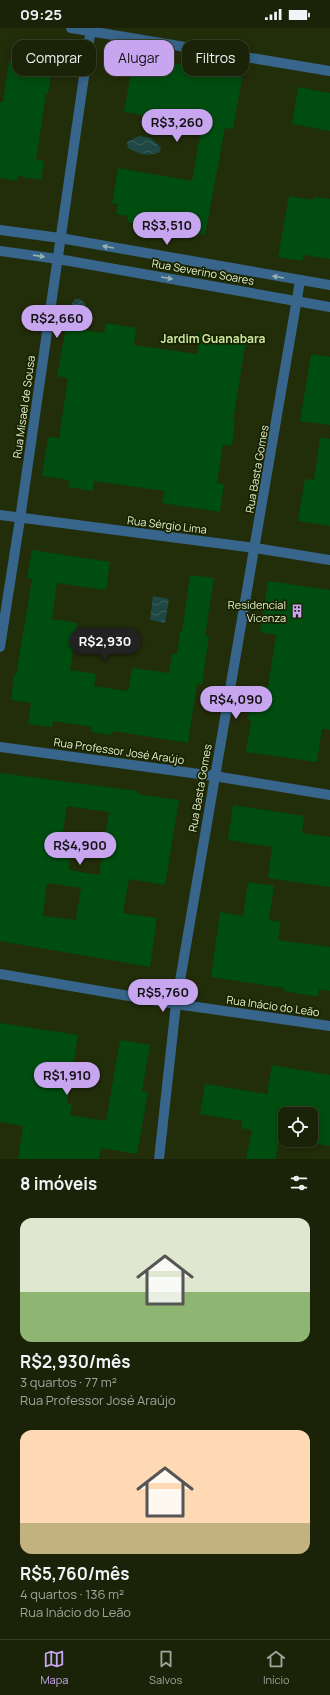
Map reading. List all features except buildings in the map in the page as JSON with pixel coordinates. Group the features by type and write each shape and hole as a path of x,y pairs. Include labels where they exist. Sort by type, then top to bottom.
{"street":[{"path":"71,28 91,30 330,71"},
{"name":"Rua Misael de Sousa","path":"0,647 91,30"},
{"name":"Rua Severino Soares","path":"0,230 60,238 300,281 330,285"},
{"name":"Rua Severino Soares","path":"0,251 58,258 330,307"},
{"name":"Rua Basta Gomes","path":"159,1159 176,1004 300,281"},
{"name":"Rua Sérgio Lima","path":"0,515 20,519 255,548 330,560"},
{"name":"Rua Professor José Araújo","path":"0,747 214,776 330,795"},
{"name":"Rua Inácio do Leão","path":"0,974 176,1004 330,1026"}],"water":[{"path":"139,136 151,138 161,148 160,152 156,154 144,154 128,148 127,142"},
{"path":"75,299 80,299 86,304 85,309 81,313 82,320 80,324 72,324 69,318 69,313"},
{"path":"153,596 169,599 165,623 150,620"}],"place":[{"name":"Residencial Vicenza","path":"297,611"}],"district":[{"name":"Jardim Guanabara","path":"213,339"}]}
